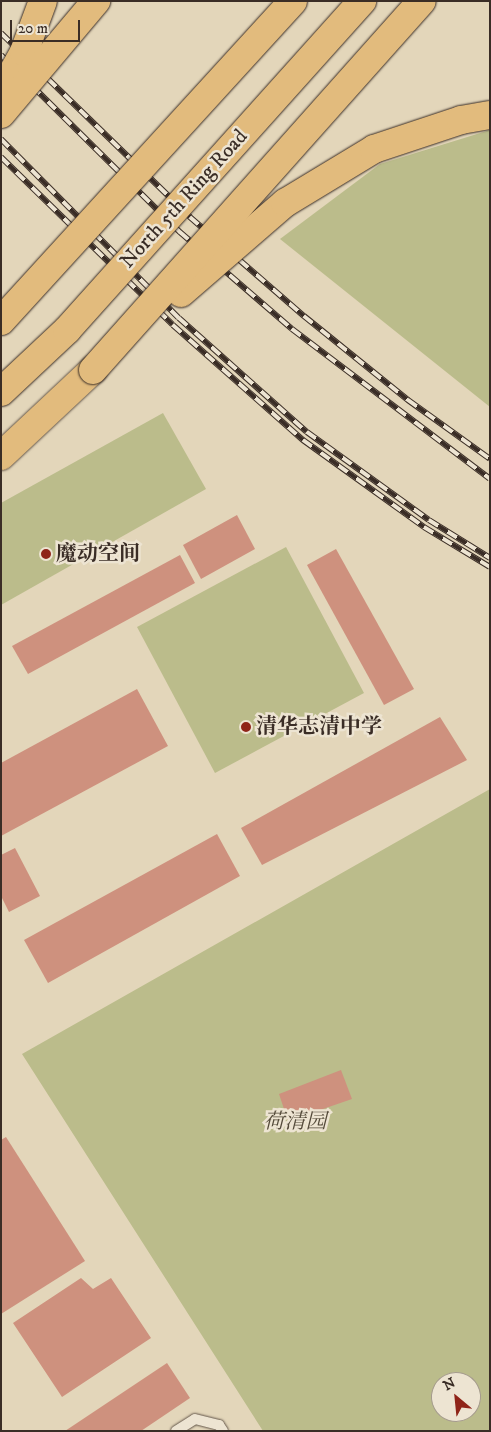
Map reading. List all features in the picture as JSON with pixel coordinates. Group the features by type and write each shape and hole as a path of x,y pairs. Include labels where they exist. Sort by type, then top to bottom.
{"highway":[{"path":"1,93 24,52 42,1"},
{"path":"1,114 96,1"},
{"path":"1,321 293,1"},
{"name":"North 5th Ring Road","path":"1,392 67,330 362,1"},
{"path":"93,370 422,1"},
{"path":"1,456 93,370 285,203 374,149 461,120 490,115"}],"lane":[{"path":"7,57 54,1"},
{"path":"176,1431 194,1419 219,1425 223,1431"}],"green space":[{"path":"490,130 490,407 280,239 380,164"},
{"name":"魔动空间","path":"163,413 206,489 1,605 1,503"},
{"path":"286,547 364,693 215,773 137,627"},
{"name":"荷清园","path":"490,789 490,1431 263,1431 22,1054"}],"building":[{"path":"237,515 255,549 201,579 183,545"},
{"path":"336,549 414,689 384,705 307,565"},
{"path":"180,555 195,583 28,674 12,646"},
{"path":"137,689 168,746 1,836 1,763"},
{"path":"440,717 467,760 262,865 241,828"},
{"path":"217,834 240,876 48,983 24,940"},
{"path":"15,848 40,896 9,912 1,896 1,855"},
{"path":"341,1070 352,1099 288,1121 279,1094"},
{"path":"6,1137 85,1261 1,1314 1,1140"},
{"path":"81,1278 93,1289 111,1278 151,1338 62,1397 13,1323"},
{"path":"167,1363 190,1398 141,1431 65,1431"}],"railway":[{"path":"1,33 190,217 304,316 408,400 490,459"},
{"path":"1,55 180,232 292,329 490,479"},
{"path":"1,139 179,318 307,432 429,520 490,558"},
{"path":"1,157 173,325 303,440 424,527 490,567"}],"place":[{"name":"魔动空间","path":"46,554"},
{"name":"清华志清中学","path":"246,727"}]}
